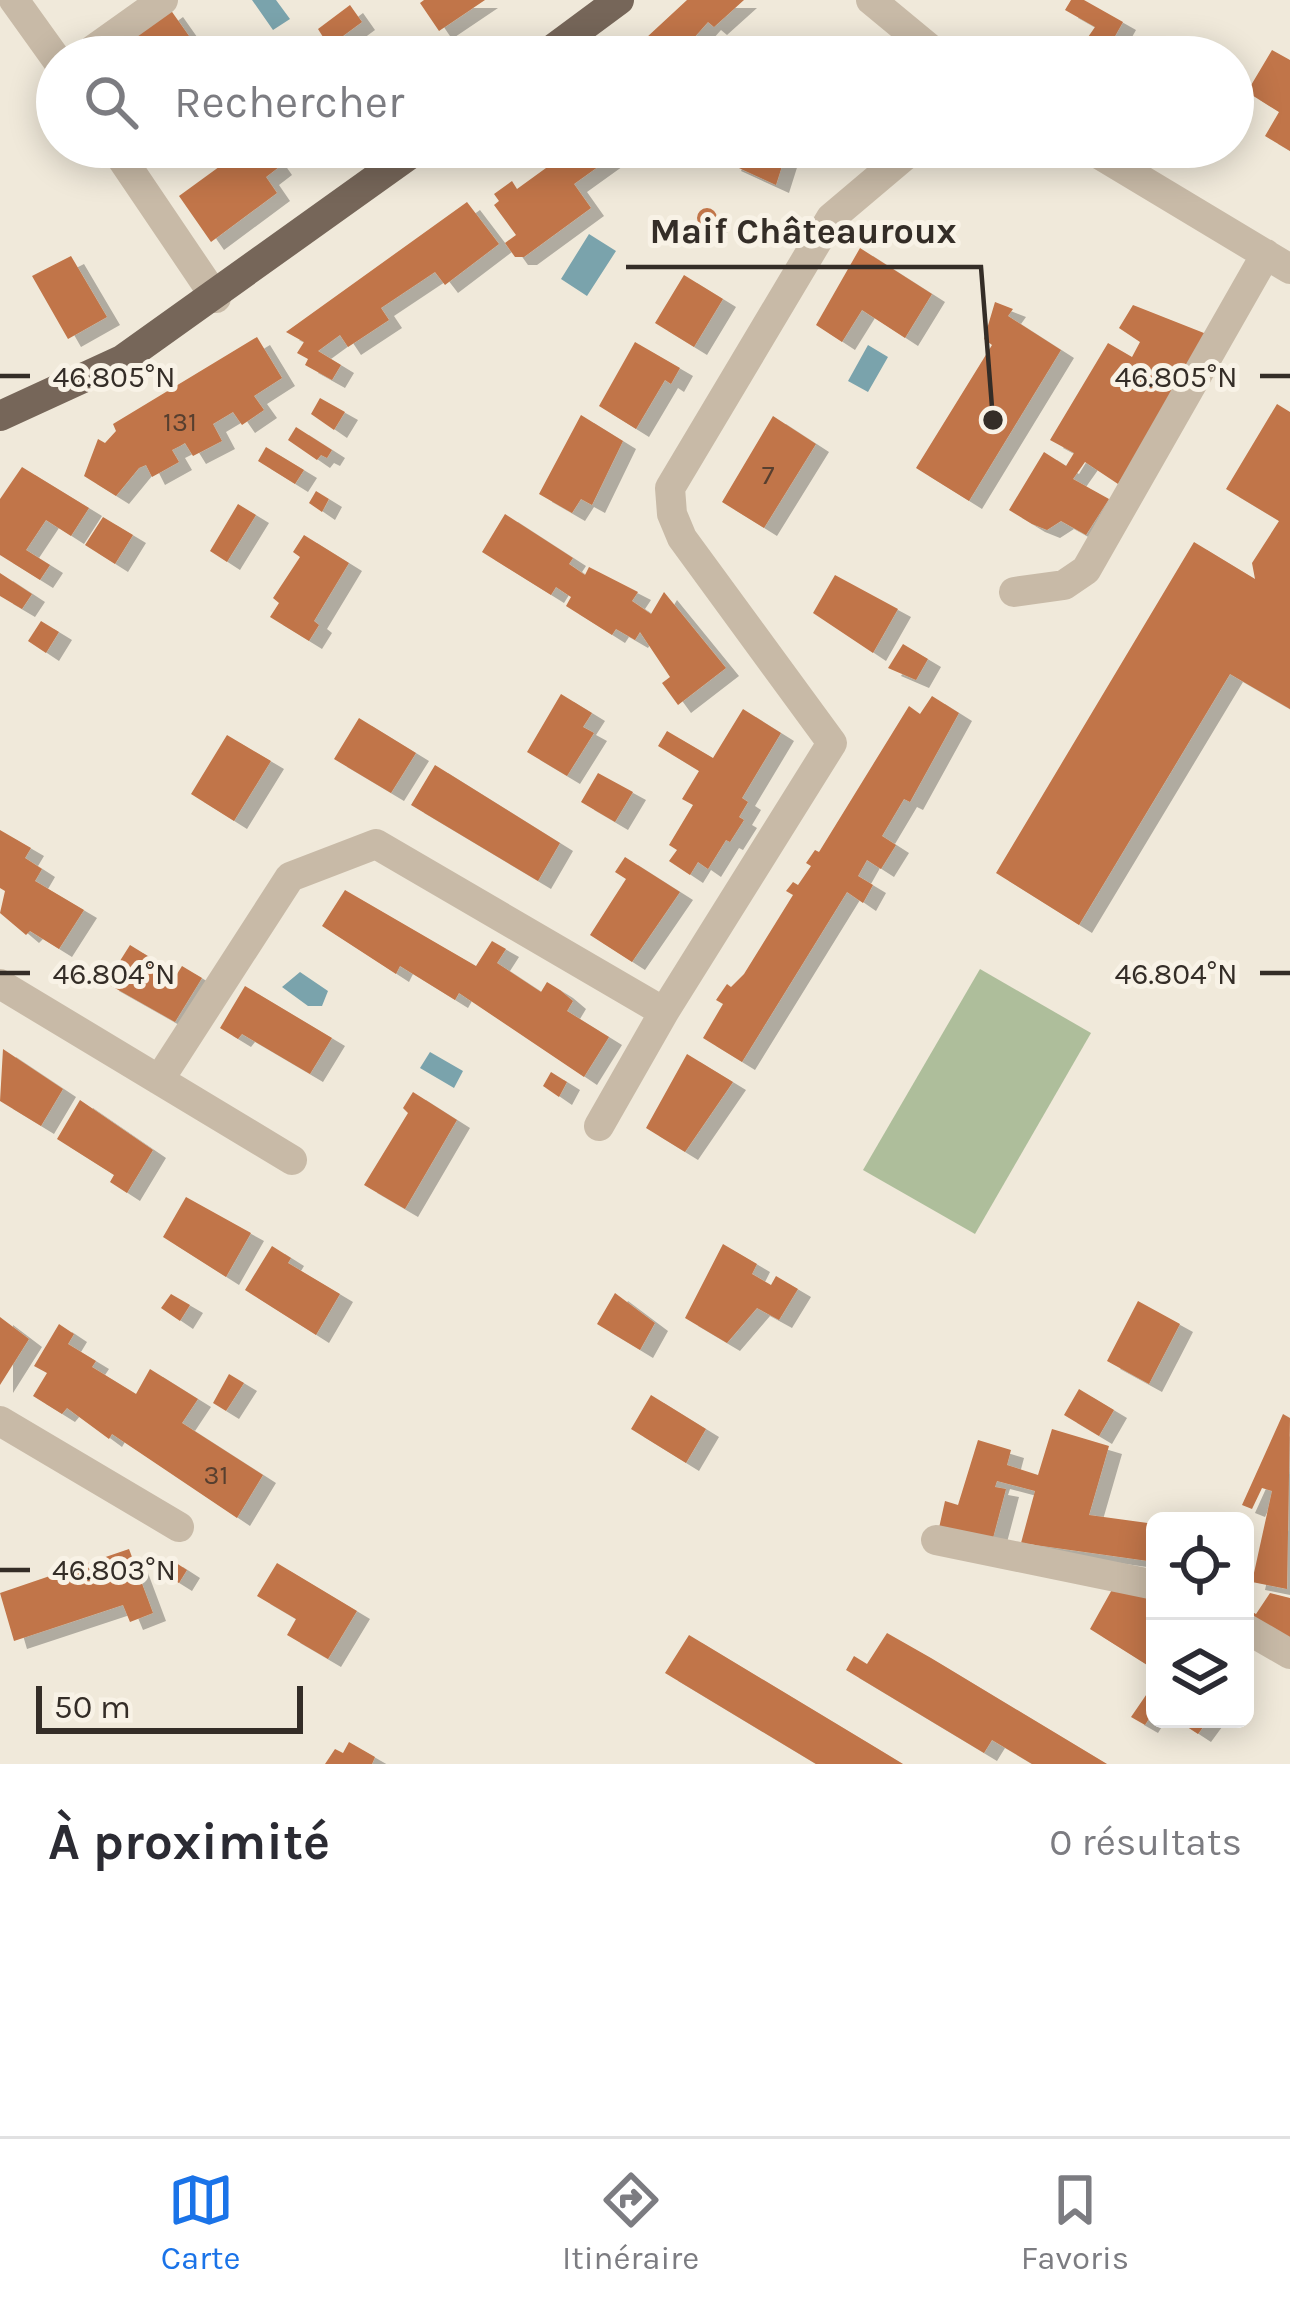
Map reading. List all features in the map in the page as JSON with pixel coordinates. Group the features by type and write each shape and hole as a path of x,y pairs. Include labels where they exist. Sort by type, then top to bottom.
{"main road":[{"path":"570,36 619,0"},
{"path":"0,416 122,360 216,298 392,168"}],"street":[{"path":"14,0 40,36"},
{"path":"112,36 163,0"},
{"path":"871,0 915,36"},
{"path":"127,168 216,298"},
{"path":"599,1126 664,1012 832,743 682,538 672,514 670,488 831,218 890,168"},
{"path":"1013,592 1064,585 1086,570 1278,261 1122,168"},
{"path":"159,1080 290,877 376,844 664,1012"},
{"path":"0,984 292,1160"},
{"path":"0,1421 179,1527"},
{"path":"936,1540 1146,1583"},
{"path":"1254,1633 1290,1654"}],"green space":[{"path":"980,969 1091,1033 975,1234 863,1170"}],"water":[{"path":"252,0 276,0 290,19 273,30"},
{"path":"589,234 616,251 587,296 561,279"},
{"path":"868,345 888,357 868,392 848,381"},
{"path":"300,972 328,991 322,1006 308,1006 282,987"},
{"path":"430,1052 463,1071 454,1088 420,1068"}],"building":[{"path":"485,0 439,31 420,3"},
{"path":"687,0 744,0 714,27 708,22 696,36 648,36"},
{"path":"1071,0 1084,0 1123,22 1115,36 1089,36 1095,27 1065,10"},
{"path":"350,5 362,22 343,36 322,36 318,29"},
{"path":"170,9 189,36 133,36"},
{"path":"1272,50 1290,60 1290,151 1265,136 1279,112 1254,96 1254,80"},
{"path":"218,168 278,168 266,177 277,193 211,242 179,196"},
{"path":"546,168 596,168 574,184 591,208 524,257 515,257 505,243 516,235 494,205 499,201 494,194 512,181 517,189"},
{"path":"739,168 781,168 776,185"},
{"path":"467,202 499,244 445,285 435,272 381,308 389,320 348,347 340,335 318,351 341,365 332,380 305,365 308,359 297,353 304,342 286,332"},
{"path":"707,208 717,218 707,228 697,218"},
{"path":"860,248 932,294 905,338 862,310 842,342 816,325"},
{"path":"71,256 107,317 68,339 32,276"},
{"path":"684,275 723,299 694,347 655,323"},
{"path":"995,302 1013,309 1008,316 1061,350 969,501 916,468 992,345 984,339"},
{"path":"1133,305 1209,335 1187,370 1179,365 1170,379 1179,384 1118,484 1085,462 1073,479 1109,499 1086,535 1061,521 1047,530 1032,524 1009,510 1044,452 1066,466 1074,453 1050,440 1108,343 1132,357 1140,342 1119,328"},
{"path":"257,337 282,378 254,396 264,410 242,425 233,412 213,424 222,441 193,456 185,443 172,450 179,462 152,477 146,465 139,468 116,496 84,476 98,439 105,443 116,431 113,424"},
{"path":"635,342 680,368 671,384 665,380 636,429 599,406"},
{"path":"320,398 345,412 334,430 311,414"},
{"path":"1277,404 1290,412 1290,709 1230,674 1079,925 996,873 1194,542 1255,579 1252,563 1279,521 1226,489"},
{"path":"581,415 623,441 592,505 581,499 572,513 539,494"},
{"path":"773,416 816,444 764,528 722,502"},
{"path":"296,427 332,450 327,458 321,455 317,460 288,440"},
{"path":"266,447 304,470 295,484 258,461"},
{"path":"22,467 89,508 71,536 46,520 26,550 50,565 40,580 0,555 0,499"},
{"path":"316,491 329,499 322,512 309,503"},
{"path":"238,504 256,515 227,562 210,551"},
{"path":"505,514 573,558 569,564 585,575 589,567 638,592 632,601 651,614 664,592 726,668 678,705 662,683 670,677 640,632 635,640 616,629 612,635 566,606 571,597 556,587 551,595 482,552"},
{"path":"103,517 133,535 115,564 85,545"},
{"path":"304,535 349,563 314,621 319,625 309,641 270,617 279,603 273,598 300,557 293,552"},
{"path":"0,573 32,594 22,609 0,596"},
{"path":"835,575 898,609 873,653 813,613"},
{"path":"41,621 59,632 46,653 28,641"},
{"path":"903,644 928,659 916,680 888,668"},
{"path":"561,694 592,713 583,727 594,733 567,776 527,752"},
{"path":"932,696 959,713 910,802 904,799 882,836 896,845 881,869 867,860 858,876 873,885 863,903 847,892 742,1062 703,1038 723,1004 716,1000 727,984 731,987 744,974 793,895 786,891 793,882 798,885 811,866 806,863 815,850 819,852 909,706 920,714"},
{"path":"743,709 781,733 742,798 748,802 739,817 744,820 730,842 726,840 708,869 698,862 690,875 669,861 677,850 669,845 693,805 682,799 699,771 658,746 667,731 713,758"},
{"path":"359,718 416,753 391,793 334,759"},
{"path":"227,735 271,761 234,821 191,794"},
{"path":"435,765 560,843 538,881 411,805"},
{"path":"598,773 633,792 615,822 581,802"},
{"path":"0,830 31,848 25,858 42,869 35,881 84,910 59,949 30,931 26,935 0,913 5,891 0,888"},
{"path":"625,857 680,892 632,962 590,935 626,879 615,872"},
{"path":"345,890 476,966 492,941 506,949 497,963 541,992 547,982 560,990 573,1001 567,1011 609,1037 584,1077 459,993 455,1000 400,966 396,974 322,926"},
{"path":"130,945 177,974 182,966 202,978 175,1022 106,983"},
{"path":"245,986 332,1038 310,1074 242,1034 238,1039 220,1028"},
{"path":"3,1049 63,1089 41,1126 0,1101"},
{"path":"687,1054 733,1082 685,1152 646,1128"},
{"path":"551,1072 567,1082 559,1097 543,1086"},
{"path":"413,1092 457,1120 405,1209 364,1185 408,1113 403,1108"},
{"path":"80,1100 153,1150 127,1193 110,1182 114,1175 57,1139"},
{"path":"186,1197 251,1233 226,1277 163,1237"},
{"path":"723,1244 757,1264 752,1274 771,1285 776,1276 798,1289 779,1320 757,1308 727,1343 685,1318"},
{"path":"272,1246 291,1258 288,1263 340,1294 316,1335 245,1290"},
{"path":"615,1293 655,1323 640,1350 597,1324"},
{"path":"171,1294 190,1305 180,1321 161,1308"},
{"path":"1138,1301 1180,1324 1149,1384 1107,1361"},
{"path":"0,1317 29,1339 0,1385"},
{"path":"59,1324 74,1334 68,1344 96,1361 92,1367 136,1394 150,1369 198,1399 182,1423 263,1475 237,1518 112,1434 109,1439 67,1408 62,1414 33,1396 47,1373 34,1366"},
{"path":"229,1374 244,1383 226,1411 213,1403"},
{"path":"1079,1389 1114,1410 1099,1436 1064,1415"},
{"path":"651,1395 706,1429 686,1463 631,1429"},
{"path":"1283,1414 1290,1418 1287,1589 1254,1582 1272,1491 1262,1488 1252,1509 1242,1505"},
{"path":"1052,1429 1109,1446 1089,1515 1146,1523 1146,1561 1021,1543 1035,1491 997,1481 995,1487 1006,1489 993,1538 939,1528 945,1501 958,1505 978,1440 1011,1450 1007,1465 1038,1475"},
{"path":"129,1549 153,1613 130,1622 123,1605 14,1641 0,1593"},
{"path":"170,1559 187,1570 179,1583 163,1573"},
{"path":"277,1563 357,1611 328,1659 287,1635 296,1619 257,1596"},
{"path":"1114,1586 1146,1594 1146,1664 1090,1629"},
{"path":"1270,1593 1290,1598 1290,1639 1254,1621"},
{"path":"887,1633 1107,1764 1032,1764 992,1740 984,1753 846,1670 854,1656 867,1664"},
{"path":"689,1635 903,1764 816,1764 665,1673"},
{"path":"1146,1695 1145,1725 1131,1717"},
{"path":"349,1742 375,1757 372,1764 325,1764 335,1749 343,1753"}],"place":[{"name":"Maif Châteauroux","path":"993,420"}]}
